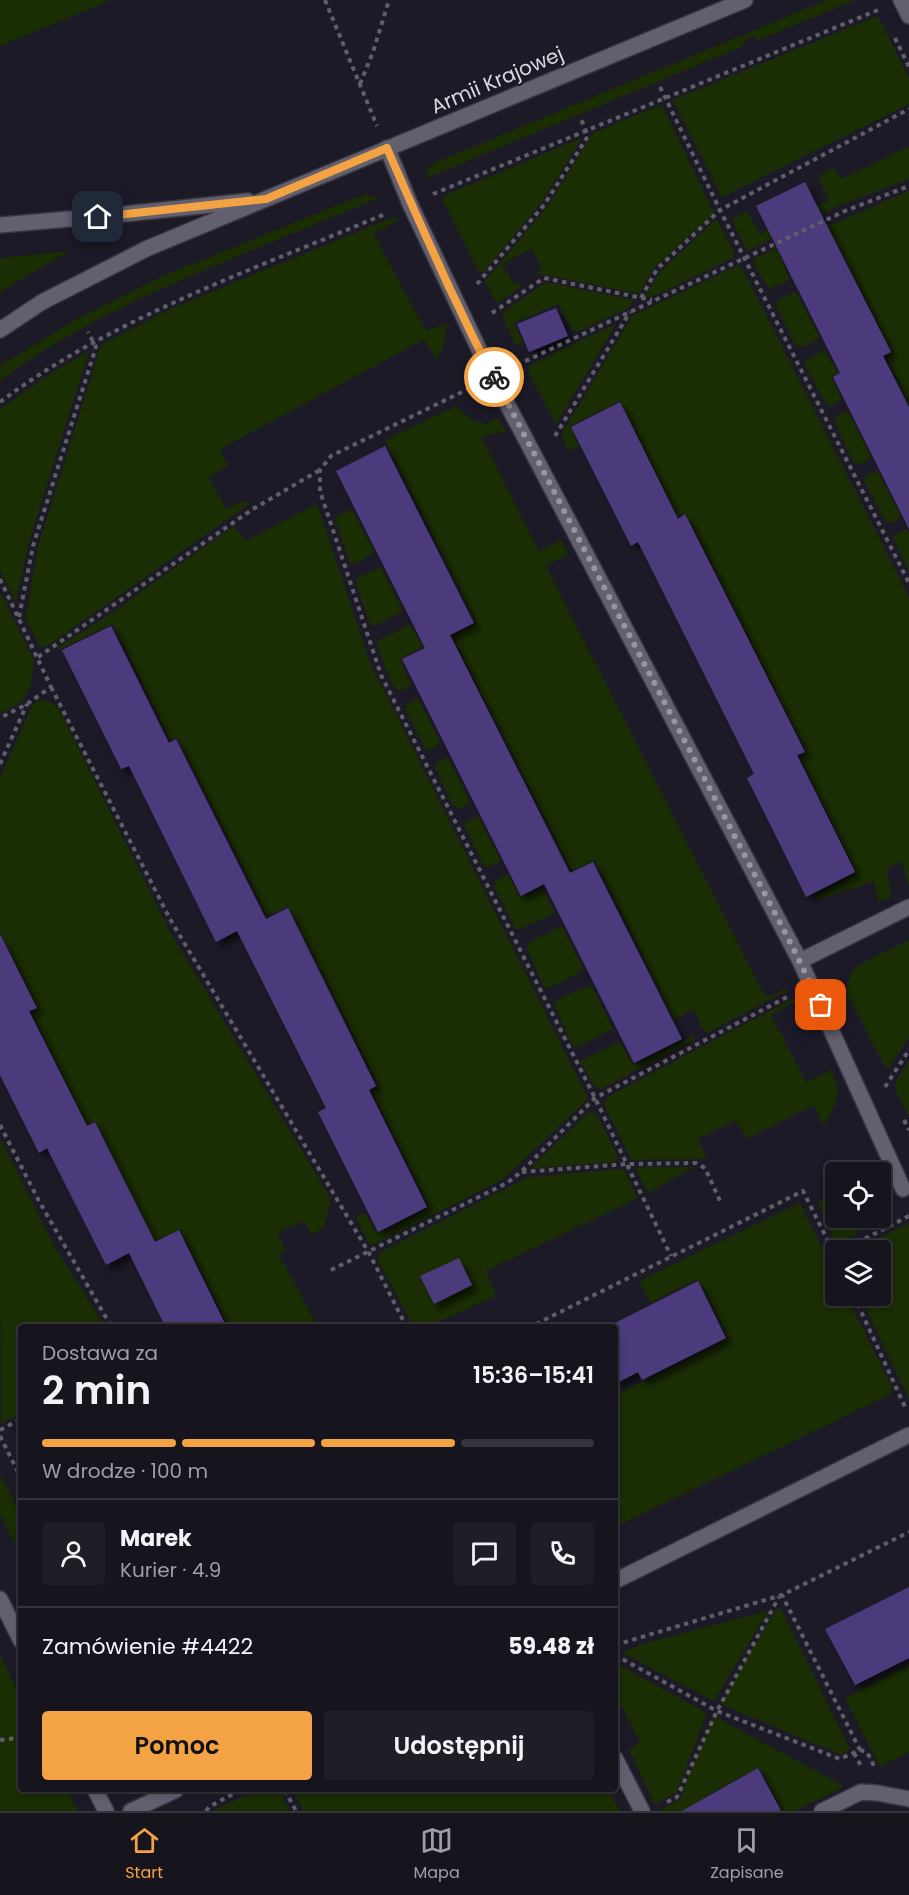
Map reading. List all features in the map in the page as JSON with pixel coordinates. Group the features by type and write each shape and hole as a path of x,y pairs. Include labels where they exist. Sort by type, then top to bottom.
{"street":[{"name":"Armii Krajowej","path":"0,330 42,302 148,248 745,0"},
{"path":"901,0 909,16"},
{"path":"387,148 410,204 485,362 800,961 903,1189"},
{"name":"Armii Krajowej","path":"0,225 266,199"},
{"path":"800,961 909,907"},
{"path":"618,1580 909,1435"},
{"path":"0,1599 18,1635"},
{"path":"618,1764 642,1811"},
{"path":"96,1792 106,1811"},
{"path":"131,1811 172,1792"},
{"path":"822,1811 861,1792 909,1799"}],"path":[{"path":"325,0 387,148"},
{"path":"360,85 389,0"},
{"path":"0,402 93,343 171,304 886,6"},
{"path":"660,87 909,583"},
{"path":"641,298 657,270 720,210 909,109"},
{"path":"477,284 544,205 588,136 581,119"},
{"path":"38,657 253,508 320,470 331,456 744,257 845,211 909,186"},
{"path":"492,313 544,278 652,300"},
{"path":"554,437 631,311"},
{"path":"19,617 33,546 96,347 88,332"},
{"path":"320,470 320,491 381,675 596,1098 671,1256"},
{"path":"0,579 51,687 170,919 369,1252 405,1324"},
{"path":"0,718 27,705 51,687"},
{"path":"0,764 27,705"},
{"path":"331,1270 507,1183 596,1098 811,984"},
{"path":"869,1111 909,1050"},
{"path":"0,1125 1,1131 39,1201 110,1324"},
{"path":"521,1172 627,1164 696,1162 705,1168 720,1201"},
{"path":"536,1324 803,1191 828,1240"},
{"path":"862,1240 909,1216"},
{"path":"859,1306 909,1415"},
{"path":"0,1430 18,1421"},
{"path":"0,1436 18,1472"},
{"path":"618,1644 781,1596 909,1532"},
{"path":"677,1797 717,1711 781,1596"},
{"path":"618,1657 717,1711 840,1759 860,1750 781,1596"},
{"path":"0,1740 18,1738"},
{"path":"206,1811 236,1792"},
{"path":"286,1792 296,1811"}],"green space":[{"path":"0,0 111,0 0,46"},
{"path":"827,0 856,0 756,41 754,36 743,41 744,46 424,179 434,163"},
{"path":"875,17 879,18 909,78 909,104 722,197 673,100"},
{"path":"662,105 714,213 654,268 639,294 535,273 542,268 532,248 503,264 513,284 519,282 521,287 497,303 485,281 547,207 593,133"},
{"path":"582,138 541,203 483,272 479,272 441,197"},
{"path":"909,146 909,179 840,205 747,251 732,219 747,211 760,234 829,200 818,176 833,168 842,179"},
{"path":"909,191 909,405 885,356 892,352 831,231 780,256 790,280 770,289 754,263 756,257"},
{"path":"365,194 379,198 167,286 109,314 53,345 0,381 1,365 80,317 163,276"},
{"path":"396,216 398,221 373,233 426,331 447,323 444,345 437,359 423,340 220,449 228,466 209,477 226,509 247,500 249,504 46,647 39,646 26,618 38,547 101,345 173,308"},
{"path":"717,220 734,252 733,258 652,297 645,296 660,272"},
{"path":"68,252 0,292 0,258"},
{"path":"737,266 742,268 909,597 909,886 901,861 887,869 891,897 878,902 874,881 819,900 814,896 857,873 799,756 806,751 686,513 678,517 620,401 570,426 579,446 569,451 561,435 632,316"},
{"path":"546,282 634,300 630,307 577,332 571,329 558,304 514,323 524,343 516,345 503,318 503,312"},
{"path":"796,291 820,338 803,347 796,346 776,306 778,300"},
{"path":"616,324 556,424 528,371 530,365"},
{"path":"825,350 838,373 831,377 842,399 831,406 826,404 804,363"},
{"path":"89,351 28,545 16,603 0,569 0,409 53,372"},
{"path":"455,406 472,420 487,424 498,417 506,432 481,436 539,551 561,540 568,554 546,566 765,996 771,996 789,987 790,989 707,1033 701,1027 694,1009 674,1020 595,860 571,871 452,636 476,623 385,440"},
{"path":"848,411 872,458 861,464 854,463 834,421 839,415"},
{"path":"877,470 902,517 892,523 886,523 864,480 866,476"},
{"path":"317,504 370,663 587,1096 586,1101 502,1180 373,1245 368,1242 356,1217 366,1213 377,1234 429,1207 371,1090 378,1085 288,906 267,916 177,737 170,740 113,623 59,650 57,648 109,615 234,526 246,541"},
{"path":"352,510 375,552 354,564 350,563 335,519"},
{"path":"907,529 909,533 909,571 893,538"},
{"path":"381,567 403,611 375,626 370,624 356,583 358,577"},
{"path":"0,592 34,660 31,684 22,702 0,713"},
{"path":"410,624 423,647 400,659 411,685 401,691 395,689 377,644 379,640"},
{"path":"418,698 441,743 429,750 425,748 405,709 407,704"},
{"path":"43,699 58,707 170,932 331,1199 324,1228 312,1235 304,1221 277,1233 286,1250 279,1255 316,1324 228,1324 180,1229 155,1241 95,1121 86,1125 31,1012 38,1008 0,932 0,778 33,704"},
{"path":"448,757 471,803 460,809 453,805 435,767 437,762"},
{"path":"478,816 501,861 488,867 484,866 465,827 466,822"},
{"path":"508,874 520,898 542,887 555,913 516,929 494,886 495,881"},
{"path":"562,926 584,970 550,988 544,987 527,949 528,943"},
{"path":"909,940 909,1038 887,1070 847,994 848,986 857,966"},
{"path":"591,985 613,1029 577,1047 572,1045 555,1006 557,1000"},
{"path":"794,998 796,1001 771,1015 806,1082 831,1070 834,1075 837,1084 836,1101 824,1126 814,1105 746,1139 736,1120 698,1139 707,1159 635,1160 630,1157 604,1104 609,1096"},
{"path":"694,1035 694,1040 601,1089 594,1086 580,1061 620,1042 633,1065"},
{"path":"909,1061 909,1115 899,1098 896,1083"},
{"path":"589,1112 596,1113 618,1157 615,1162 534,1168 532,1166"},
{"path":"0,1138 54,1245 103,1324 18,1324 18,1416 1,1424"},
{"path":"640,1167 695,1167 648,1193 636,1169"},
{"path":"620,1169 625,1171 638,1198 486,1271 496,1296 433,1324 412,1324 378,1261 379,1253 529,1177","holes":["458,1258 471,1285 434,1304 420,1277"]},
{"path":"825,1199 825,1220 817,1203"},
{"path":"800,1203 825,1254 825,1306 851,1306 892,1387 891,1394 618,1526 618,1393 728,1338 698,1279 650,1303 639,1281"},
{"path":"909,1223 909,1399 865,1306 891,1306 891,1240 874,1240"},
{"path":"829,1228 868,1228 843,1240 833,1237"},
{"path":"0,1474 18,1510 18,1550 0,1514"},
{"path":"777,1608 781,1609 850,1749 842,1755 720,1704"},
{"path":"768,1611 714,1701 623,1653 642,1644"},
{"path":"0,1655 18,1691 18,1792 68,1792 78,1811 0,1811"},
{"path":"618,1665 707,1713 677,1792 655,1805 629,1749 640,1743 622,1706 618,1708"},
{"path":"909,1665 909,1752 880,1767 845,1698"},
{"path":"714,1716 842,1785 842,1788 794,1811 775,1811 773,1810 780,1806 759,1767 708,1795 717,1811 658,1811 680,1799"},
{"path":"253,1792 280,1792 290,1811 212,1811"},
{"path":"294,1792 610,1792 620,1811 303,1811"}],"building":[{"path":"805,182 891,352 883,356 909,407 909,529 833,377 840,373 756,206"},
{"path":"556,308 568,336 529,352 517,324"},
{"path":"620,402 678,519 685,514 805,752 797,755 855,872 806,897 747,778 754,774 638,542 631,546 571,427"},
{"path":"385,446 474,623 450,635 570,873 593,862 682,1039 634,1063 544,884 521,896 402,659 425,648 336,471"},
{"path":"111,626 169,743 176,739 266,919 288,908 376,1086 369,1090 427,1207 378,1232 318,1112 326,1108 237,931 216,942 129,766 121,769 62,650"},
{"path":"0,934 37,1008 29,1011 87,1126 95,1122 155,1242 179,1230 225,1324 164,1324 129,1253 106,1265 47,1148 39,1153 0,1075"},
{"path":"459,1258 472,1285 434,1304 420,1276"},
{"path":"698,1281 726,1338 642,1380 638,1372 618,1382 618,1324 615,1323"},
{"path":"909,1587 909,1658 855,1685 825,1629"},
{"path":"758,1768 781,1811 682,1811"}],"way so far":[{"path":"494,377 806,972 821,1005"}],"route":[{"path":"98,217 266,199 387,148 410,204 494,377"}]}
